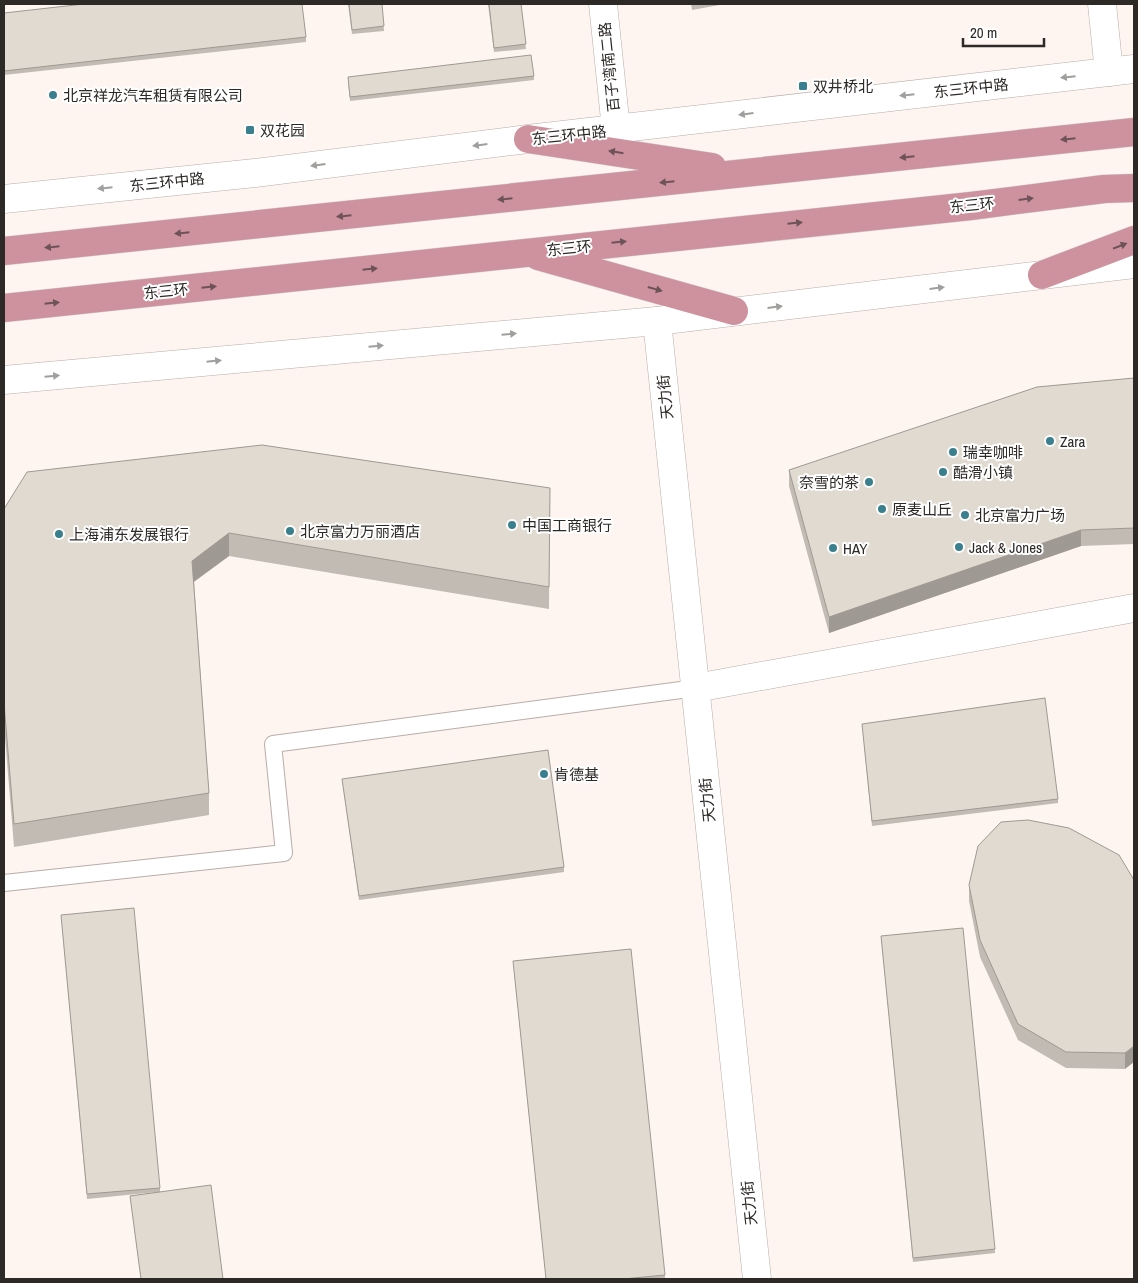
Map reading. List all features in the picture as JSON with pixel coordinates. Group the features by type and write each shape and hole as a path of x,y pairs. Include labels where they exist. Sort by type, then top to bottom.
{"highway":[{"path":"1101,136 1134,125"},
{"path":"4,251 1134,132"},
{"path":"528,139 750,173"},
{"name":"东三环","path":"4,308 972,206 1104,189 1134,188"},
{"path":"1042,275 1134,240"},
{"path":"524,252 734,312"}],"street":[{"name":"百子湾南二路","path":"603,4 616,130"},
{"path":"1102,4 1122,71"},
{"name":"东三环中路","path":"4,199 255,173 528,139 1122,71"},
{"path":"4,380 657,321 1134,264"},
{"name":"天力街","path":"657,321 757,1279"},
{"path":"696,688 1134,608"}],"lane":[{"path":"4,883 284,853 273,744 696,688"}],"building":[{"path":"84,4 302,4 306,37 4,71 4,13"},
{"path":"349,4 382,4 384,26 352,30"},
{"path":"489,4 521,4 526,44 494,48"},
{"path":"531,55 534,76 350,97 348,77"},
{"name":"北京富力广场","path":"1134,378 1134,528 1081,530 829,617 789,470 1037,387"},
{"path":"262,445 550,488 549,587 229,533 192,561 209,793 14,824 4,703 4,509 27,472"},
{"path":"1045,698 1058,799 872,821 862,724"},
{"path":"548,750 564,867 359,896 342,779"},
{"path":"1028,820 1069,828 1119,855 1134,880 1134,1046 1125,1053 1066,1052 1018,1024 980,940 969,885 978,846 1001,822"},
{"path":"134,908 160,1188 87,1194 61,915"},
{"path":"963,928 995,1249 913,1258 881,936"},
{"path":"631,949 665,1275 623,1279 546,1279 513,961"},
{"path":"211,1185 223,1279 141,1279 130,1196"}],"place":[{"name":"双井桥北","path":"803,86"},
{"name":"北京祥龙汽车租赁有限公司","path":"53,95"},
{"name":"双花园","path":"250,130"},
{"name":"Zara","path":"1050,441"},
{"name":"瑞幸咖啡","path":"953,452"},
{"name":"酷滑小镇","path":"943,472"},
{"name":"奈雪的茶","path":"869,482"},
{"name":"原麦山丘","path":"882,509"},
{"name":"北京富力广场","path":"965,515"},
{"name":"中国工商银行","path":"512,525"},
{"name":"北京富力万丽酒店","path":"290,531"},
{"name":"上海浦东发展银行","path":"59,534"},
{"name":"Jack & Jones","path":"959,547"},
{"name":"HAY","path":"833,548"},
{"name":"肯德基","path":"544,774"}]}
